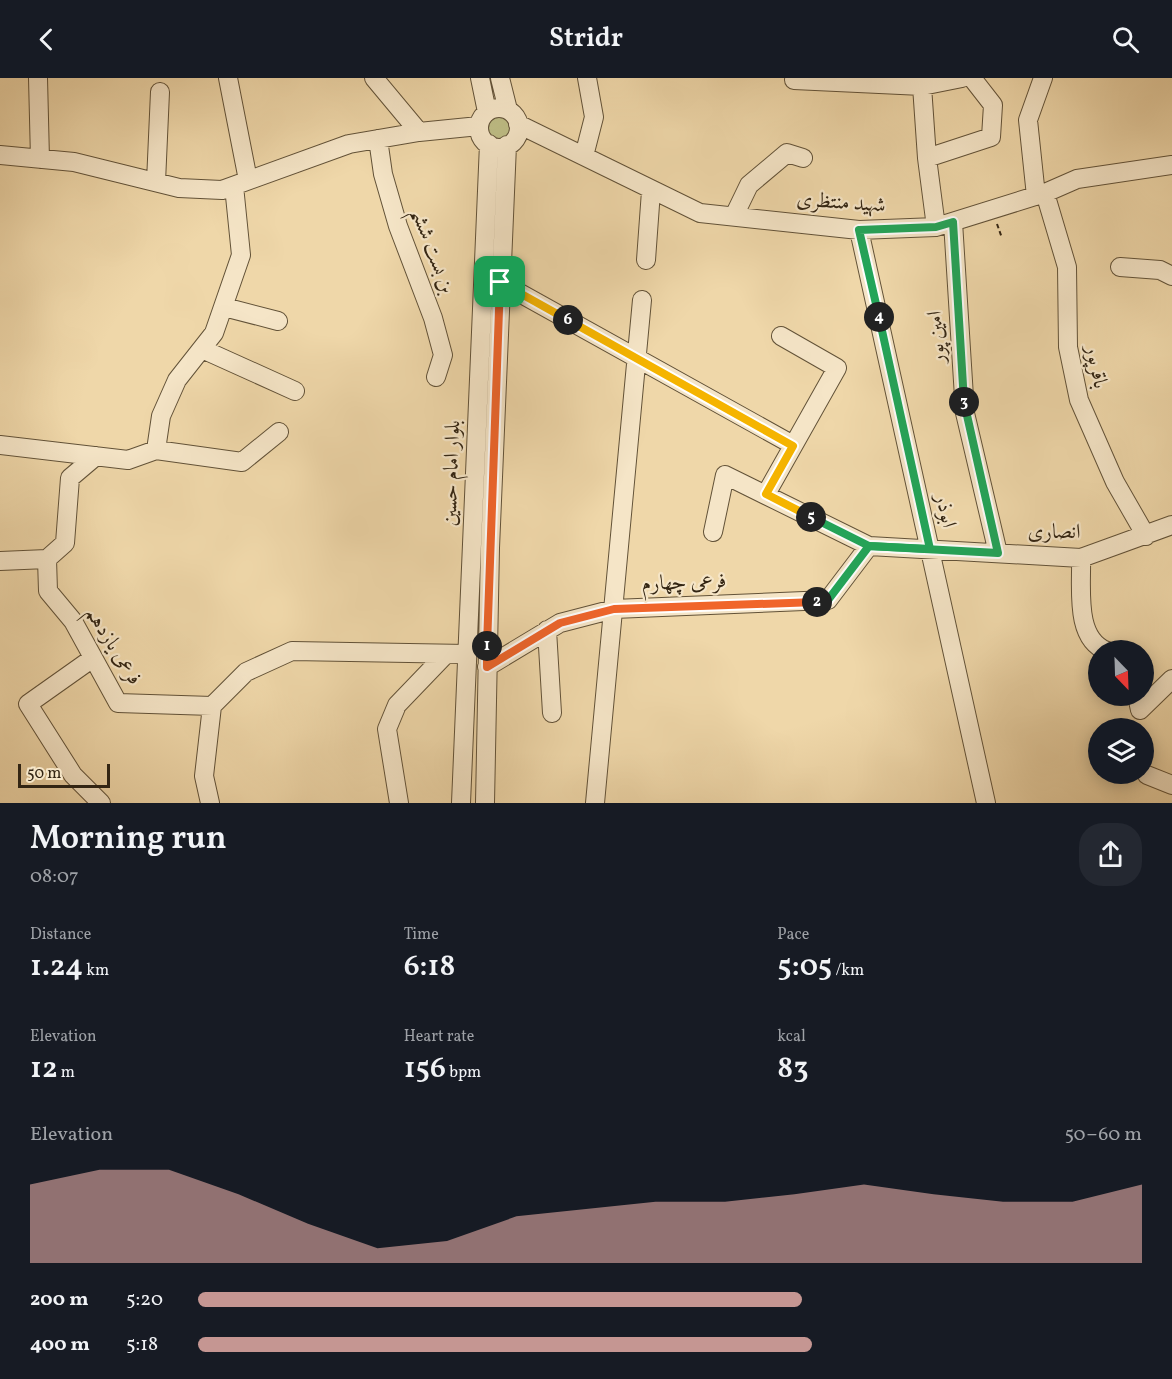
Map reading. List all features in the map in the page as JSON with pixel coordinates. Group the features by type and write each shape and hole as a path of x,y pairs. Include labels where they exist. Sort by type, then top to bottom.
{"street":[{"path":"38,78 40,159"},
{"path":"156,450 161,416 177,380 214,333 241,255 241,183 228,78"},
{"path":"374,78 419,132"},
{"path":"480,78 483,118 481,136 495,147 507,145 516,136 513,117 500,78"},
{"path":"584,156 594,117 587,78"},
{"path":"794,80 922,86 962,78"},
{"path":"927,158 991,137 993,105 972,78"},
{"name":"باقرپور","path":"1043,78 1036,105 1028,120 1040,195 1067,267 1068,347 1079,400 1115,482 1146,536"},
{"name":"امین پور","path":"922,86 927,158 945,224 965,413 998,553"},
{"path":"156,182 160,92"},
{"path":"0,155 74,162 179,188 222,190 349,144 483,118 497,108 513,117"},
{"name":"شهید منتظری","path":"513,117 651,191 700,213 859,230 945,224 1040,195 1077,180 1172,165"},
{"name":"بن بست ششم","path":"378,139 383,174 398,226 433,318 443,355 436,377"},
{"name":"بلوار امام حسین","path":"461,803 489,144"},
{"name":"بلوار امام حسین","path":"485,803 487,667 507,145"},
{"path":"734,216 749,185 787,153 803,158"},
{"path":"646,260 651,191"},
{"name":"ابوذر","path":"859,230 987,803"},
{"path":"1120,267 1160,270 1172,276"},
{"path":"500,282 793,446"},
{"path":"595,803 642,300"},
{"path":"224,307 278,321"},
{"path":"766,494 837,368 781,336"},
{"path":"202,349 295,391"},
{"path":"0,446 128,460 156,450 242,462 279,432"},
{"path":"0,561 47,559 66,543 70,478 96,456"},
{"path":"713,532 725,475 869,546"},
{"name":"انصاری","path":"869,546 1081,558 1172,525"},
{"name":"فرعی چهارم","path":"487,667 560,623 614,609 828,600 869,546"},
{"path":"1081,558 1084,625 1093,640"},
{"name":"فرعی یازدهم","path":"47,559 48,591 73,621 118,703 212,706"},
{"path":"547,630 552,713"},
{"path":"210,803 204,776 212,706 246,672 292,651 467,654"},
{"path":"399,803 387,729 397,705 446,654"},
{"path":"93,658 28,704 72,775 101,803"},
{"path":"1154,696 1172,679"},
{"path":"1154,778 1172,785"}],"shaded area":[{"path":"499,112 510,117 515,128 510,139 499,144 488,139 483,128 488,117"}],"route":[{"path":"500,282 487,667 560,623 614,609 828,600 869,546 998,553 965,413 957,316 953,222 936,227 859,230 930,549 869,546 766,494 793,446 500,282"}]}
